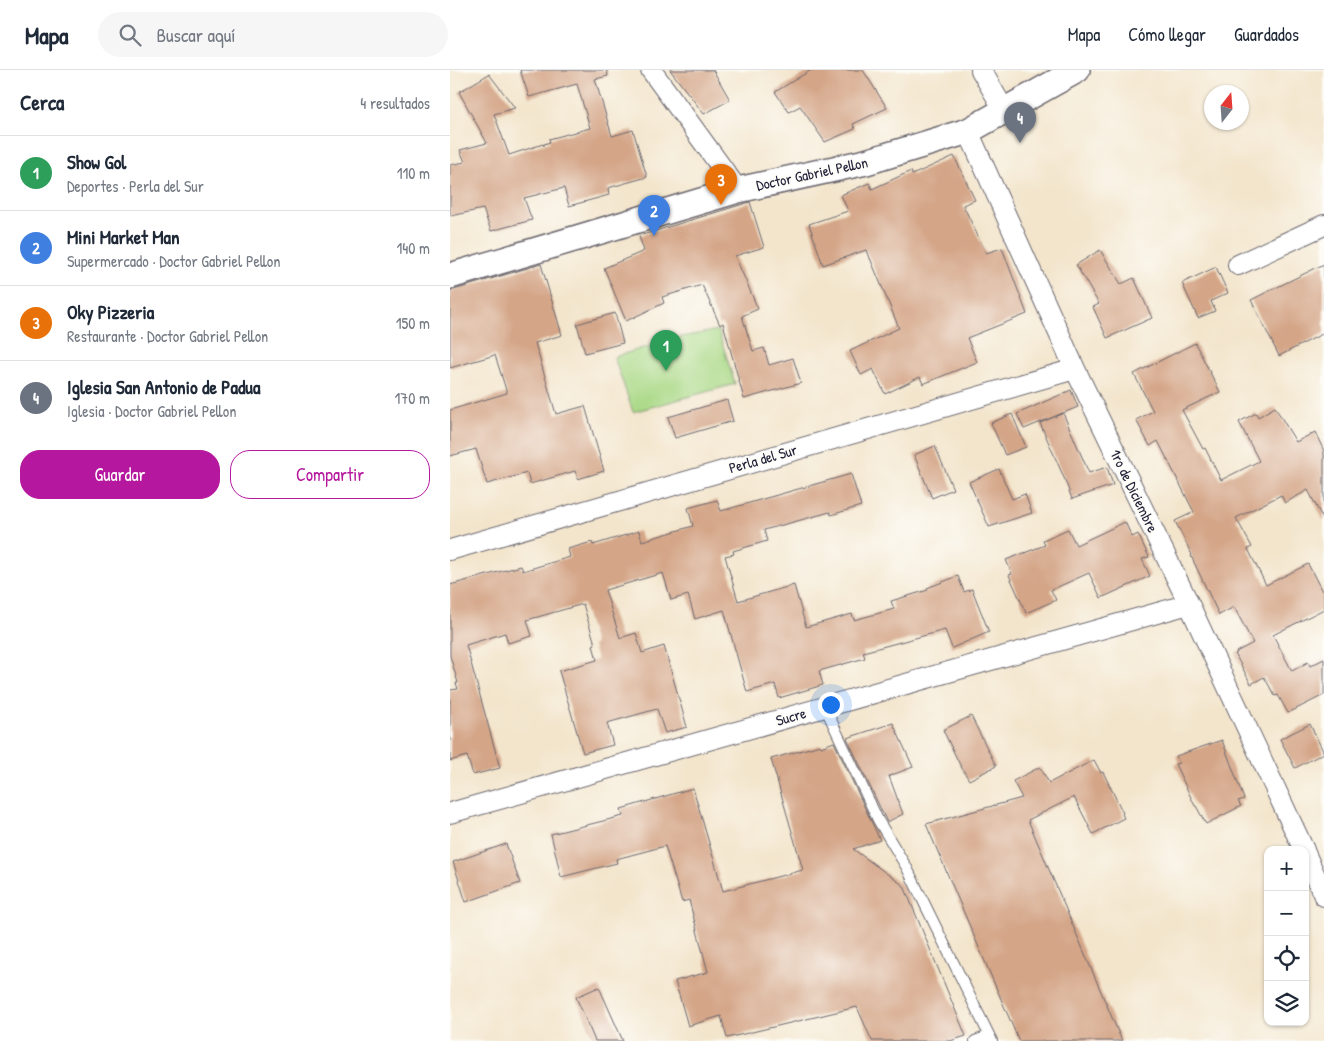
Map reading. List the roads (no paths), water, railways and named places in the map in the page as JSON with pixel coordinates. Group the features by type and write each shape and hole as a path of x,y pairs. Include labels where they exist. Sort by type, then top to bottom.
{"street":[{"path":"651,70 738,190"},
{"path":"981,70 1004,110"},
{"name":"Doctor Gabriel Pellon","path":"450,276 738,190 866,162 968,130 1077,70"},
{"name":"1ro de Diciembre","path":"968,130 1075,369 1189,604 1302,846"},
{"path":"1238,265 1324,225"},
{"name":"Perla del Sur","path":"450,550 1075,369"},
{"name":"Sucre","path":"450,814 1189,604"},
{"name":"1ro de Diciembre","path":"1309,862 1324,896"}],"lane":[{"path":"826,707 878,820 907,868 990,1038 975,1041"}],"place":[{"name":"Iglesia San Antonio de Padua","path":"1020,143"},
{"name":"Oky Pizzeria","path":"721,205"},
{"name":"Mini Market Man","path":"654,236"},
{"name":"Show Gol","path":"666,371"}]}
